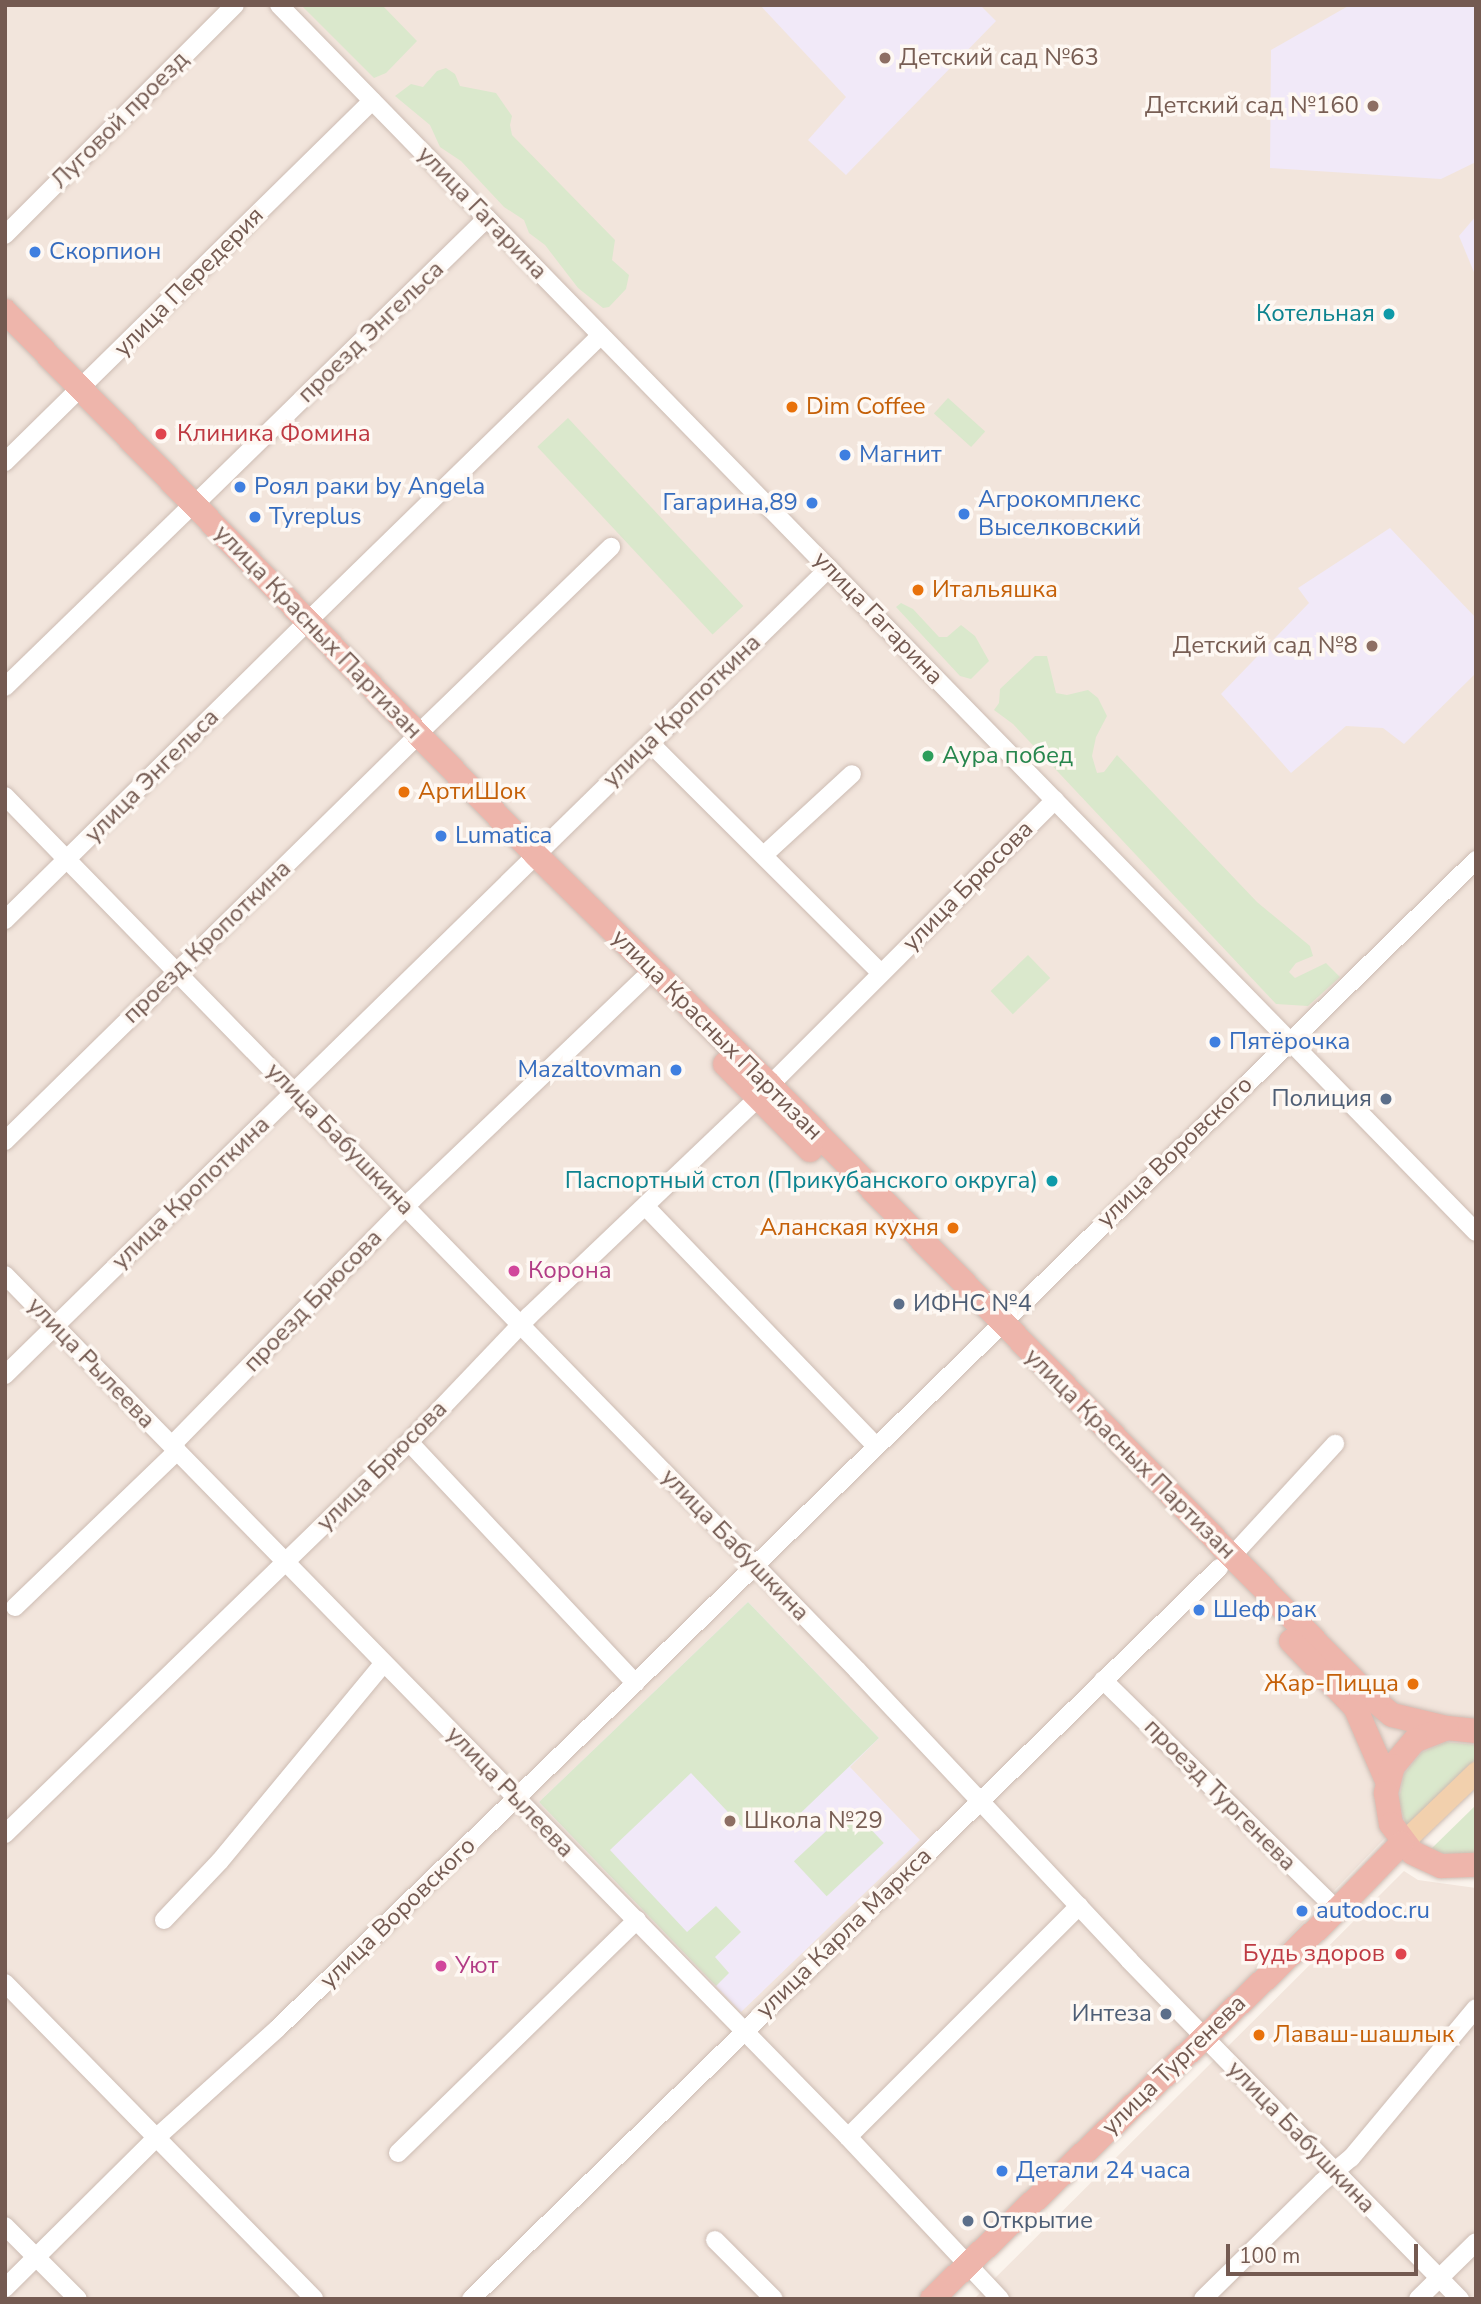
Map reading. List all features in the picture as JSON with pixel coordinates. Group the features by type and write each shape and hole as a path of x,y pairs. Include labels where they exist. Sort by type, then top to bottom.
{"highway":[{"name":"улица Красных Партизан","path":"5,311 76,393 303,626 1225,1562 1355,1707 1388,1783"},
{"name":"улица Красных Партизан","path":"5,333 76,393"},
{"name":"улица Красных Партизан","path":"532,859 642,980 764,1092"},
{"name":"улица Красных Партизан","path":"1225,1562 1392,1715 1447,1728 1476,1731"},
{"path":"1447,1728 1415,1740 1398,1759 1388,1783 1388,1814 1408,1848 1441,1866 1472,1867"},
{"name":"улица Тургенева","path":"1209,2042 1337,1910 1408,1848"},
{"name":"улица Тургенева","path":"932,2299 971,2270 1408,1848"},
{"name":"улица Тургенева","path":"953,2299 971,2270"}],"main road":[{"name":"улица Тургенева","path":"1408,1848 1476,1772"},
{"name":"улица Тургенева","path":"1408,1848 1476,1791"}],"street":[{"name":"Луговой проезд","path":"5,235 235,5"},
{"name":"улица Гагарина","path":"279,5 1476,1232"},
{"name":"улица Передерия","path":"5,462 373,101"},
{"name":"проезд Энгельса","path":"5,687 487,218"},
{"name":"улица Энгельса","path":"5,920 601,335"},
{"name":"проезд Кропоткина","path":"5,1141 611,547"},
{"name":"улица Кропоткина","path":"5,1375 829,568"},
{"name":"улица Брюсова","path":"650,743 765,854 881,973"},
{"path":"765,854 852,774"},
{"name":"улица Бабушкина","path":"5,796 755,1565 978,1802 1460,2299"},
{"name":"улица Брюсова","path":"5,1834 409,1442 521,1325 764,1092 1055,800"},
{"name":"улица Воровского","path":"5,2288 156,2138 277,2029 635,1683 1476,860"},
{"name":"проезд Брюсова","path":"177,1451 174,1443 405,1206 642,980"},
{"path":"646,1207 876,1446"},
{"name":"улица Рылеева","path":"5,1275 848,2137 1000,2299"},
{"path":"409,1442 635,1683"},
{"name":"улица Карла Маркса","path":"471,2299 1225,1562 1335,1444"},
{"path":"15,1607 177,1451"},
{"path":"164,1920 220,1861 384,1663"},
{"name":"проезд Тургенева","path":"1103,1680 1337,1910"},
{"path":"848,2137 1079,1906"},
{"path":"398,2153 637,1920"},
{"path":"5,1983 314,2299"},
{"path":"1203,2299 1359,2149 1476,2008"},
{"path":"5,2226 78,2299"},
{"path":"715,2240 774,2299"},
{"path":"1418,2299 1476,2242"}],"shaded area":[{"path":"5,5 1476,5 1476,1744 1235,1993 921,2299 5,2299"},
{"name":"Детский сад №63","path":"760,5 980,5 996,21 846,175 808,140 846,97"},
{"name":"Детский сад №160","path":"1350,5 1476,5 1476,162 1441,179 1270,168 1271,50"},
{"path":"1476,216 1476,277 1459,236"},
{"name":"Детский сад №8","path":"1390,528 1476,618 1476,673 1404,744 1383,728 1346,726 1291,773 1221,694 1309,603 1298,588"},
{"name":"Школа №29","path":"748,1602 879,1738 850,1767 920,1840 741,2012 539,1802"},
{"path":"1404,1871 1418,1880 1476,1888 1476,2299 974,2299"}],"green space":[{"path":"301,5 382,5 417,41 386,73 374,78"},
{"path":"446,68 455,74 460,86 496,93 512,116 512,135 615,240 612,260 629,275 626,289 609,307 603,308 578,288 545,245 529,233 524,220 504,207 461,161 440,147 430,125 395,96 411,84 423,87 437,71"},
{"path":"948,398 985,431 971,447 934,414"},
{"path":"568,418 743,606 713,635 537,447"},
{"path":"901,603 913,609 939,637 947,637 961,625 975,636 989,661 971,679 960,676 896,607"},
{"path":"1035,656 1047,656 1056,693 1067,695 1088,690 1098,698 1107,716 1096,737 1092,756 1097,773 1104,772 1117,755 1257,902 1310,946 1313,956 1296,963 1289,972 1295,978 1326,963 1340,977 1308,1006 1276,1004 1013,724 994,710 999,703 1000,689"},
{"path":"1028,955 1050,978 1013,1014 991,991"},
{"path":"748,1602 879,1738 786,1827 767,1808 744,1829 691,1773 610,1850 687,1932 716,1906 741,1932 715,1957 729,1973 716,1986 539,1802"},
{"path":"1446,1742 1476,1745 1476,1759 1406,1826 1399,1800 1404,1774 1421,1753"},
{"path":"1476,1805 1476,1853 1445,1855 1430,1850"},
{"path":"851,1808 884,1843 827,1896 794,1861"}],"place":[{"name":"Детский сад №63","path":"885,58"},
{"name":"Детский сад №160","path":"1373,106"},
{"name":"Скорпион","path":"35,252"},
{"name":"Котельная","path":"1389,314"},
{"name":"Dim Coffee","path":"792,407"},
{"name":"Клиника Фомина","path":"161,434"},
{"name":"Магнит","path":"845,455"},
{"name":"Роял раки by Angela","path":"240,487"},
{"name":"Гагарина,89","path":"812,503"},
{"name":"Агрокомплекс Выселковский","path":"964,514"},
{"name":"Tyreplus","path":"255,517"},
{"name":"Итальяшка","path":"918,590"},
{"name":"Детский сад №8","path":"1372,646"},
{"name":"Аура побед","path":"928,756"},
{"name":"АртиШок","path":"404,792"},
{"name":"Lumatica","path":"441,836"},
{"name":"Пятёрочка","path":"1215,1042"},
{"name":"Mazaltovman","path":"676,1070"},
{"name":"Полиция","path":"1386,1099"},
{"name":"Паспортный стол (Прикубанского округа)","path":"1052,1181"},
{"name":"Аланская кухня","path":"953,1228"},
{"name":"Корона","path":"514,1271"},
{"name":"ИФНС №4","path":"899,1304"},
{"name":"Шеф рак","path":"1199,1610"},
{"name":"Жар-Пицца","path":"1413,1684"},
{"name":"Школа №29","path":"730,1821"},
{"name":"autodoc.ru","path":"1302,1911"},
{"name":"Будь здоров","path":"1401,1954"},
{"name":"Уют","path":"441,1966"},
{"name":"Интеза","path":"1166,2014"},
{"name":"Лаваш-шашлык","path":"1259,2035"},
{"name":"Детали 24 часа","path":"1002,2171"},
{"name":"Открытие","path":"968,2221"}]}
